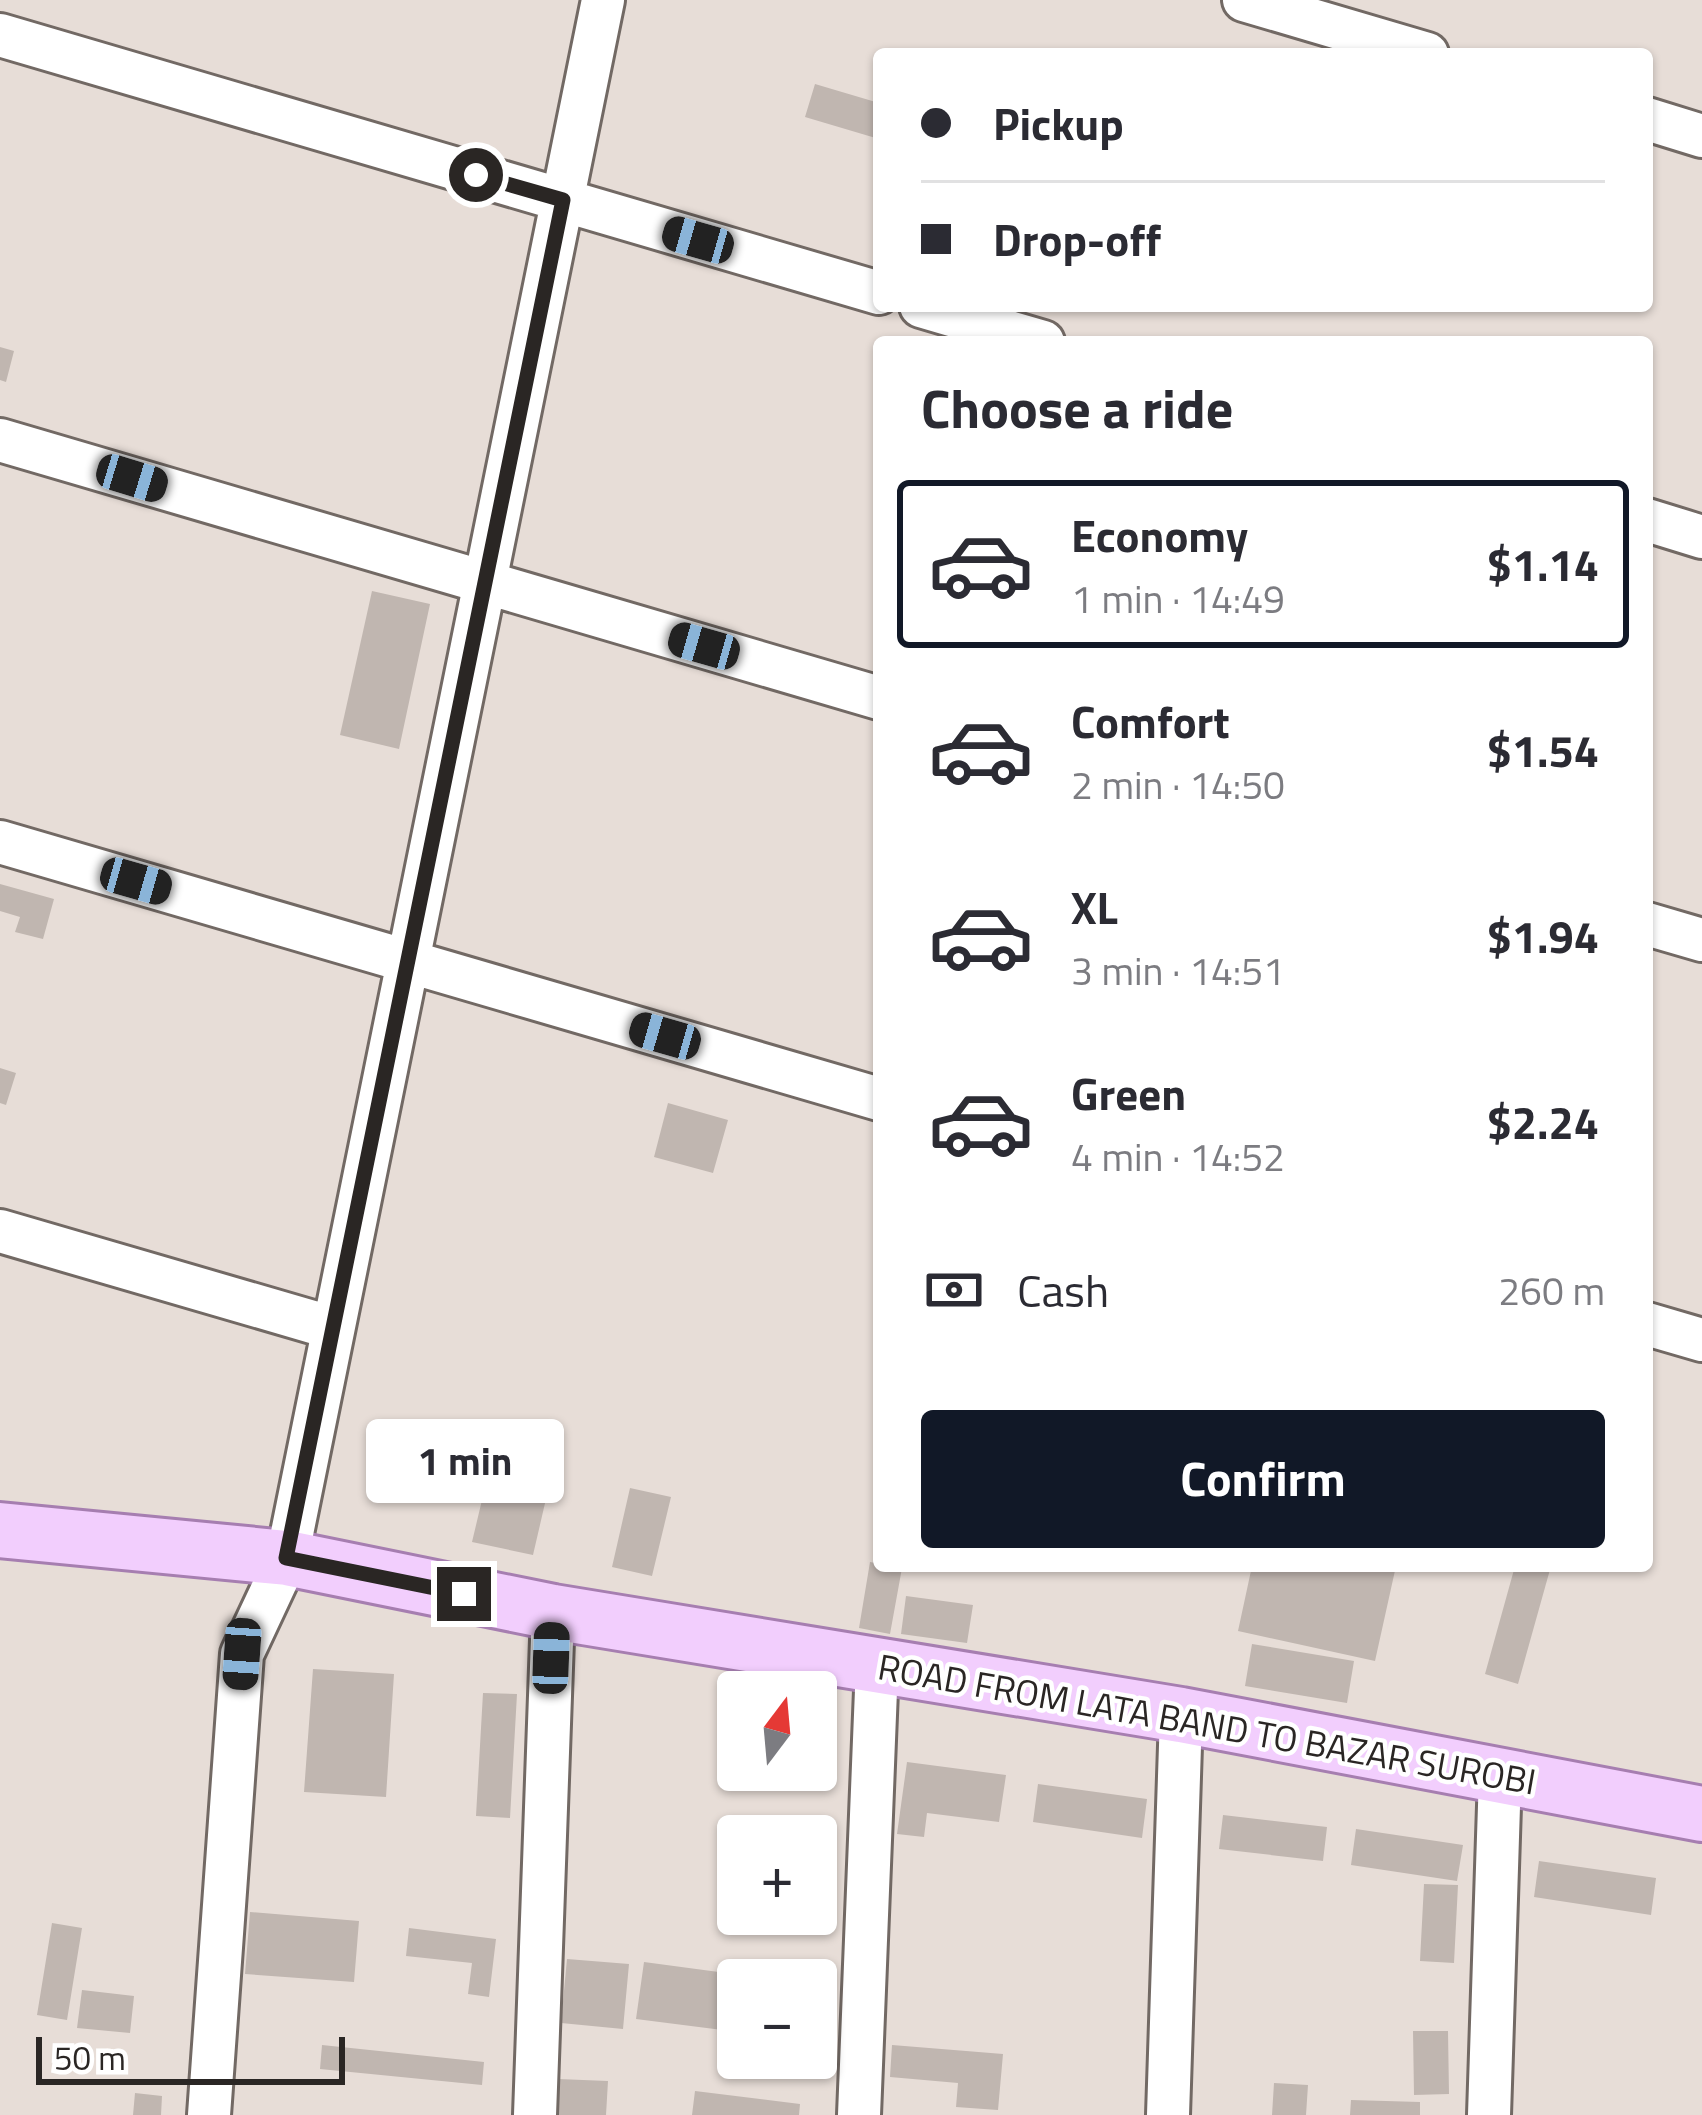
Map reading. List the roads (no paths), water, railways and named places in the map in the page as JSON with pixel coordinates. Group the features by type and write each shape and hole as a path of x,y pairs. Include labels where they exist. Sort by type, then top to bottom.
{"main road":[{"name":"ROAD FROM LATA BAND TO BAZAR SUROBI","path":"0,1530 286,1558 553,1612 1181,1715 1702,1814"}],"street":[{"path":"209,2115 242,1654 286,1558 604,0"},
{"path":"1244,0 1406,48"},
{"path":"0,34 873,291"},
{"path":"1653,121 1702,136"},
{"path":"942,312 1023,336"},
{"path":"0,440 873,696"},
{"path":"1653,522 1702,537"},
{"path":"0,842 873,1097"},
{"path":"1653,926 1702,940"},
{"path":"0,1231 333,1328"},
{"path":"1653,1326 1702,1340"},
{"path":"535,2115 553,1612"},
{"path":"859,2115 877,1665"},
{"path":"1168,2115 1181,1715"},
{"path":"1489,2115 1501,1775"}]}
